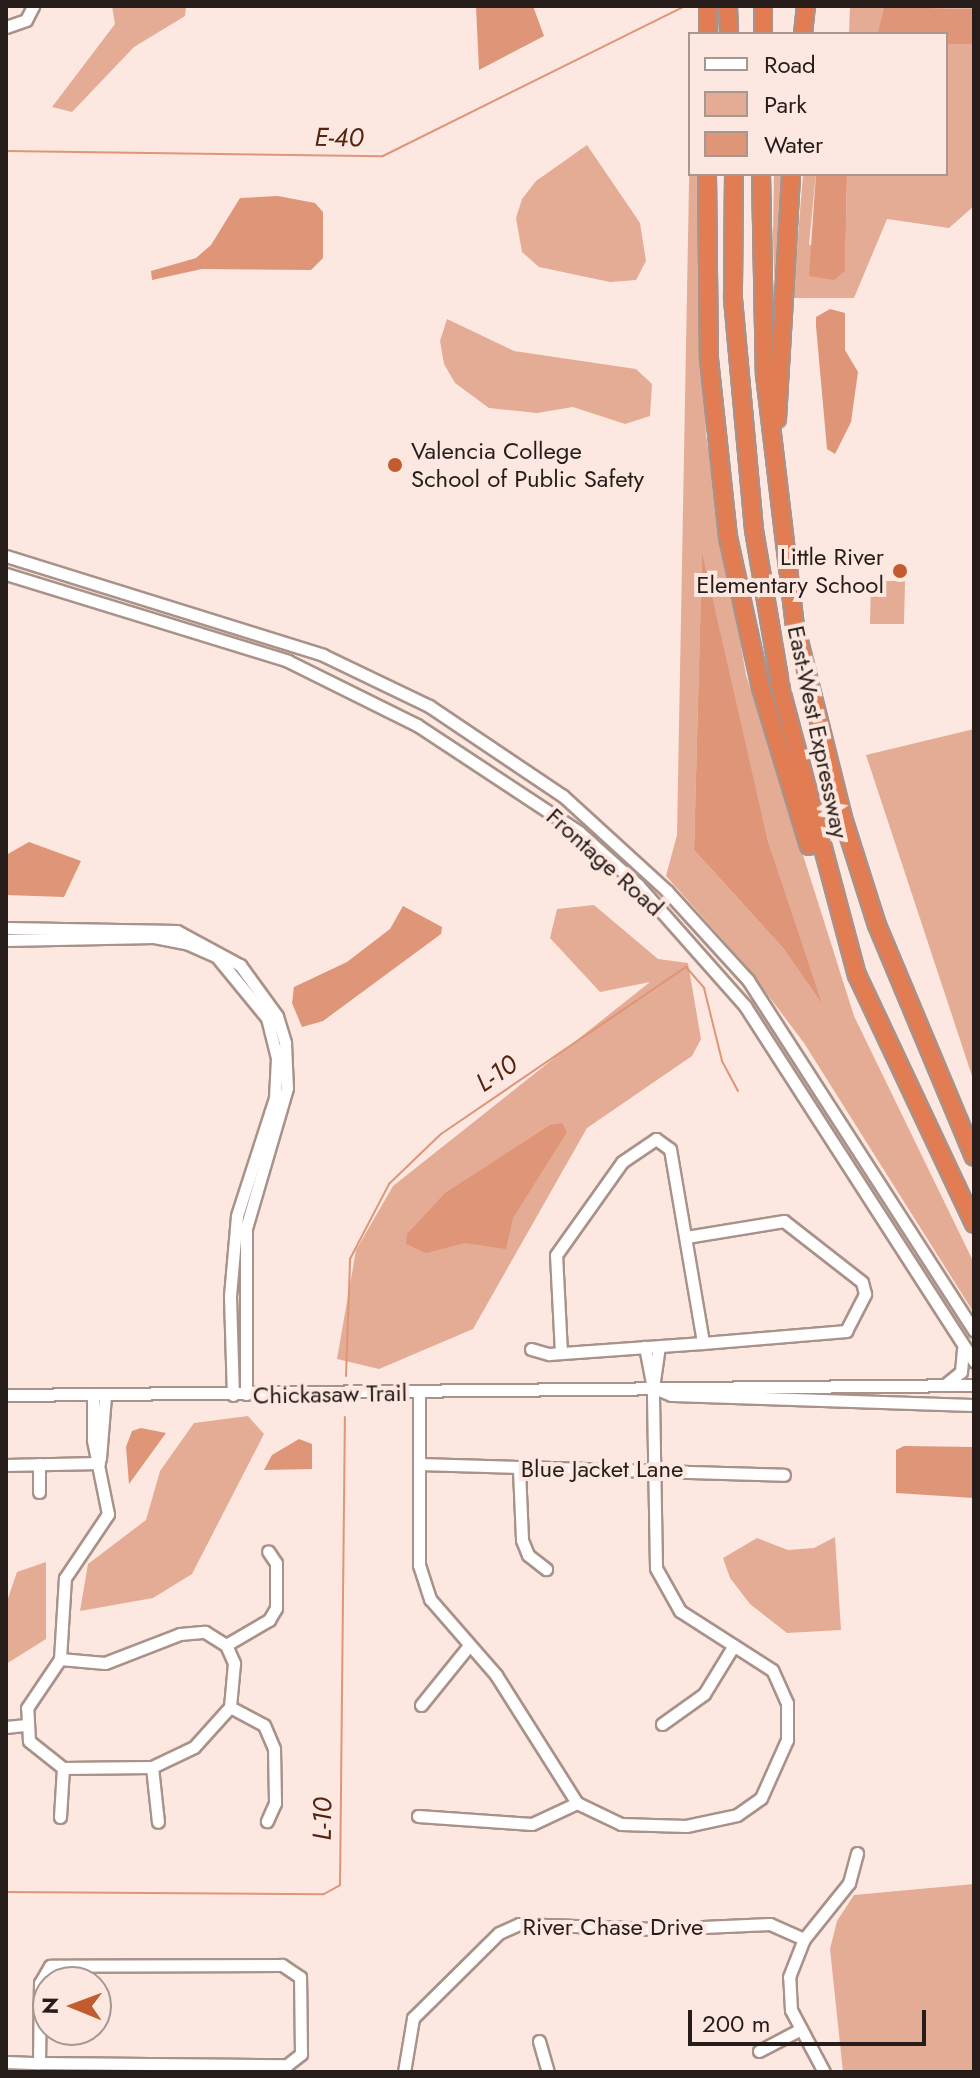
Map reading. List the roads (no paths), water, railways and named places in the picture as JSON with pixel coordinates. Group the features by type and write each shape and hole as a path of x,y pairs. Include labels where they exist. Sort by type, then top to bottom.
{"highway":[{"path":"708,6 708,32"},
{"path":"728,6 732,32"},
{"path":"732,32 735,6"},
{"path":"763,6 763,32"},
{"path":"803,32 805,6"},
{"path":"707,176 709,359 728,537 778,748 857,975"},
{"name":"East-West Expressway","path":"734,176 733,299 754,530 784,704 857,975 974,1224"},
{"name":"East-West Expressway","path":"761,176 760,272 774,484 795,625 843,818 915,1029 974,1157"},
{"path":"774,484 791,176"}],"street":[{"path":"6,27 26,20 33,6"},
{"name":"Frontage Road","path":"6,556 323,655 429,706 563,796 667,891 748,980 974,1331"},
{"name":"Frontage Road","path":"6,574 288,661 417,725 579,832 638,885 745,1006 974,1362"},
{"path":"6,928 177,931 228,955 272,1006 285,1043 287,1088 246,1228 246,1394"},
{"path":"6,940 154,937 186,943 217,957 267,1018 277,1058 275,1098 237,1216 230,1296 233,1395"},
{"path":"561,1353 556,1255 622,1162 652,1140 670,1149 703,1343"},
{"path":"531,1349 561,1353 846,1331 866,1291 784,1221 686,1237"},
{"path":"944,1385 961,1372 962,1345"},
{"path":"419,1393 419,1565 430,1599 523,1714 577,1803 621,1824 686,1826 737,1815 774,1778 787,1740 787,1703 772,1670 680,1611 661,1580 653,1388 659,1346"},
{"path":"645,1347 653,1388"},
{"name":"Chickasaw Trail","path":"6,1395 974,1385"},
{"name":"Chickasaw Trail","path":"653,1388 675,1395 974,1405"},
{"path":"60,1659 105,1663 180,1634 205,1632 226,1645 234,1663 230,1707 194,1747 152,1767 63,1768 37,1751 24,1725 27,1708 60,1659 65,1578 108,1514 99,1463 99,1396"},
{"path":"6,1465 99,1463"},
{"path":"39,1464 39,1492"},
{"name":"Blue Jacket Lane","path":"419,1464 519,1470 654,1469 784,1475"},
{"path":"519,1470 522,1540 528,1555 546,1569"},
{"path":"226,1645 269,1620 276,1608 276,1563 268,1551"},
{"path":"662,1724 704,1694 734,1645"},
{"path":"421,1705 467,1648"},
{"path":"230,1707 264,1725 274,1749 275,1803 267,1821"},
{"path":"6,1727 24,1725"},
{"path":"152,1767 158,1822"},
{"path":"60,1817 63,1768"},
{"path":"418,1816 532,1824 577,1803"},
{"path":"824,2072 799,2030 787,1990 804,1939 844,1891 857,1853"},
{"name":"River Chase Drive","path":"404,2072 413,2018 499,1933 519,1924 658,1929 770,1924 804,1939"},
{"path":"6,2062 39,2063 291,2063 301,2051 300,1977 282,1965 50,1966 40,1983 39,2063"},
{"path":"759,2051 799,2030"},
{"path":"539,2041 548,2072"}],"water":[{"path":"476,6 533,6 544,36 479,70"},
{"path":"884,7 974,9 974,44 948,44 948,32 878,32"},
{"path":"816,176 847,176 845,271 834,280 809,276"},
{"path":"278,196 315,203 323,212 323,258 311,270 202,269 152,280 151,271 196,258 211,245 240,198"},
{"path":"830,309 845,313 845,350 858,372 851,422 835,454 827,449 816,326 816,317"},
{"path":"702,553 768,841 822,1004 783,948 694,850"},
{"path":"29,842 81,861 64,897 6,895 6,855"},
{"path":"403,906 442,927 441,934 323,1021 302,1027 292,1003 294,987 347,962 390,929"},
{"path":"562,1123 567,1132 513,1218 506,1249 465,1243 426,1253 406,1244 407,1234 445,1193 550,1125"},
{"path":"141,1428 166,1433 129,1484 126,1447 132,1431"},
{"path":"299,1439 312,1444 312,1469 264,1470 272,1455"},
{"path":"904,1446 974,1447 974,1498 896,1493 896,1450"}],"waterway":[{"name":"E-40","path":"6,151 383,156 685,6"},
{"name":"L-10","path":"346,1376 350,1259 389,1184 441,1134 686,967 704,988 722,1061 738,1091"},
{"name":"L-10","path":"6,1892 324,1894 340,1885 345,1417"}],"place":[{"name":"Valencia College School of Public Safety","path":"395,465"},
{"name":"Little River Elementary School","path":"900,571"}]}
